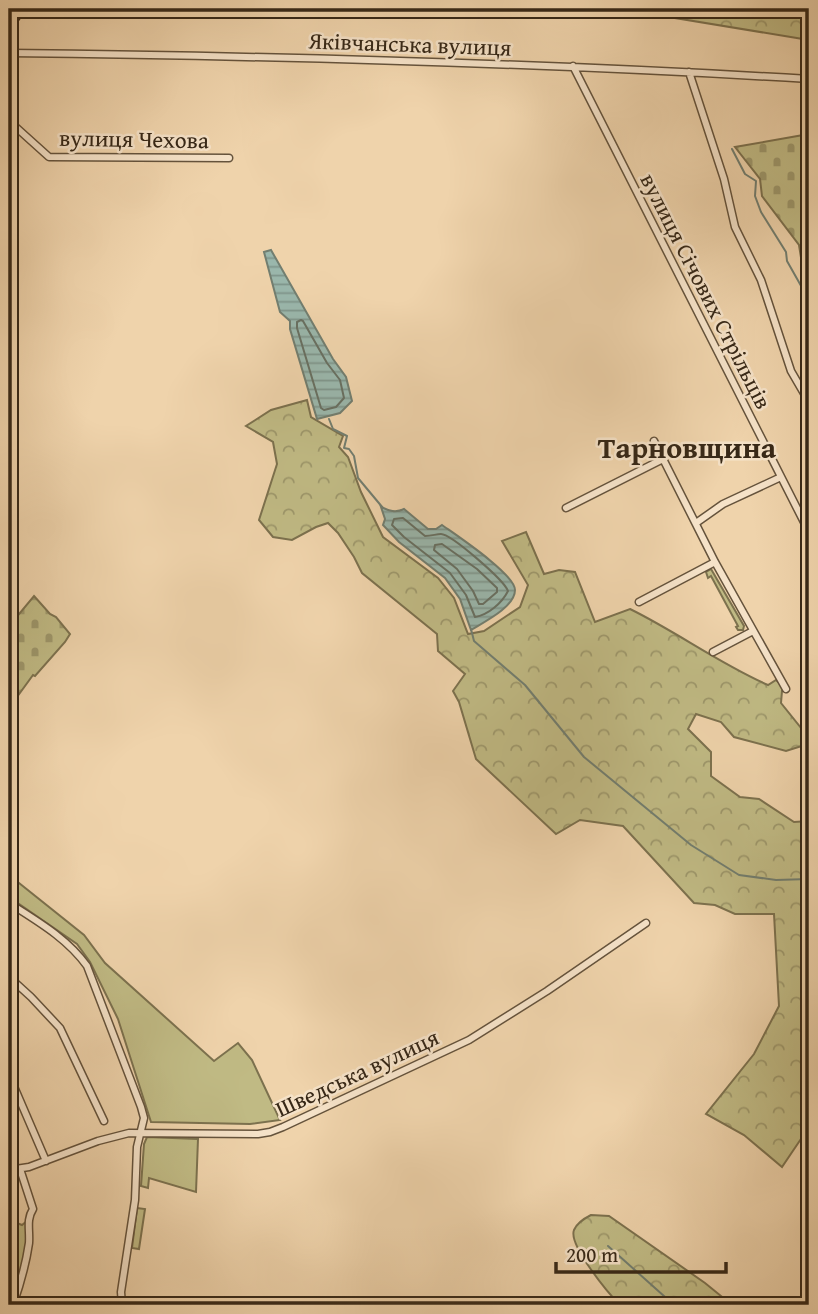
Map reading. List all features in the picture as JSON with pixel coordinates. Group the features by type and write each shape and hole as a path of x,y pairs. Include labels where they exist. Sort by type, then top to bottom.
{"main road":[{"path":"9,26 22,9"}],"street":[{"name":"Яківчанська вулиця","path":"9,53 216,55 572,66 809,79"},
{"name":"вулиця Січових Стрільців","path":"572,66 809,532"},
{"path":"689,72 724,179 735,228 761,280 791,371 809,402"},
{"name":"вулиця Чехова","path":"9,121 49,157 229,158"},
{"path":"654,441 715,562 786,689"},
{"path":"566,508 663,459"},
{"path":"696,523 723,504 781,477"},
{"path":"639,602 715,562"},
{"path":"713,652 753,631"},
{"path":"9,903 64,940 87,966 141,1107 144,1118 137,1147 135,1200 121,1292 122,1305"},
{"name":"Шведська вулиця","path":"9,1170 46,1161 98,1141 129,1133 271,1132 470,1040 548,991 646,923"},
{"path":"9,977 31,996 60,1028 104,1121"},
{"path":"9,1075 46,1161"},
{"path":"13,1305 27,1251 30,1232 28,1217 33,1209 20,1169"}],"green space":[{"path":"620,9 809,9 809,40"},
{"path":"809,134 809,266 802,264 799,245 762,196 760,179 735,147"},
{"path":"307,400 311,417 343,436 339,447 348,457 361,492 383,537 438,578 454,598 468,634 484,631 520,607 528,585 502,541 526,532 544,574 559,570 575,572 595,622 630,609 750,677 768,685 776,680 786,689 782,691 781,703 805,733 808,744 786,751 734,737 721,722 696,714 688,729 711,752 711,776 740,797 759,799 794,822 809,821 809,1127 782,1167 744,1135 706,1114 754,1054 779,1006 774,914 735,914 715,905 694,903 623,826 580,820 556,834 476,759 459,702 453,691 465,674 438,651 437,634 362,573 338,533 328,523 292,540 273,537 259,520 277,464 273,442 246,426 271,410"},
{"path":"711,569 744,626 743,630 738,630 711,576 708,578 706,572"},
{"path":"34,596 70,634 35,676 33,675 9,708 9,626"},
{"path":"9,875 84,935 105,963 214,1061 238,1043 252,1060 280,1120 250,1124 151,1122 118,1019 90,962 77,944 9,897"},
{"path":"809,876 809,1008 804,880"},
{"path":"147,1137 198,1139 196,1192 149,1178 148,1188 141,1186 144,1144"},
{"path":"137,1208 145,1209 139,1249 132,1248"},
{"path":"591,1215 609,1216 732,1305 620,1305 591,1269 574,1237 577,1225"},
{"path":"9,1220 22,1225 27,1221 28,1243 12,1303 9,1299"}],"water":[{"path":"271,250 346,377 352,401 340,413 317,419 290,329 290,321 280,312 264,252"},
{"path":"381,507 393,511 404,509 428,529 436,529 442,525 471,546 496,565 512,583 515,590 510,602 471,630 460,599 445,578 399,542 383,525 385,519"}],"waterway":[{"path":"732,149 745,174 756,181 755,196 761,212 786,252 787,261 809,300"},
{"path":"329,419 333,429 347,436 344,448 349,449 354,456 358,478 383,508"},
{"path":"471,629 474,641 525,685 584,757 691,845 739,875 776,880 809,879"},
{"path":"608,1246 674,1305"}],"district":[{"name":"Тарновщина","path":"687,448"}]}
